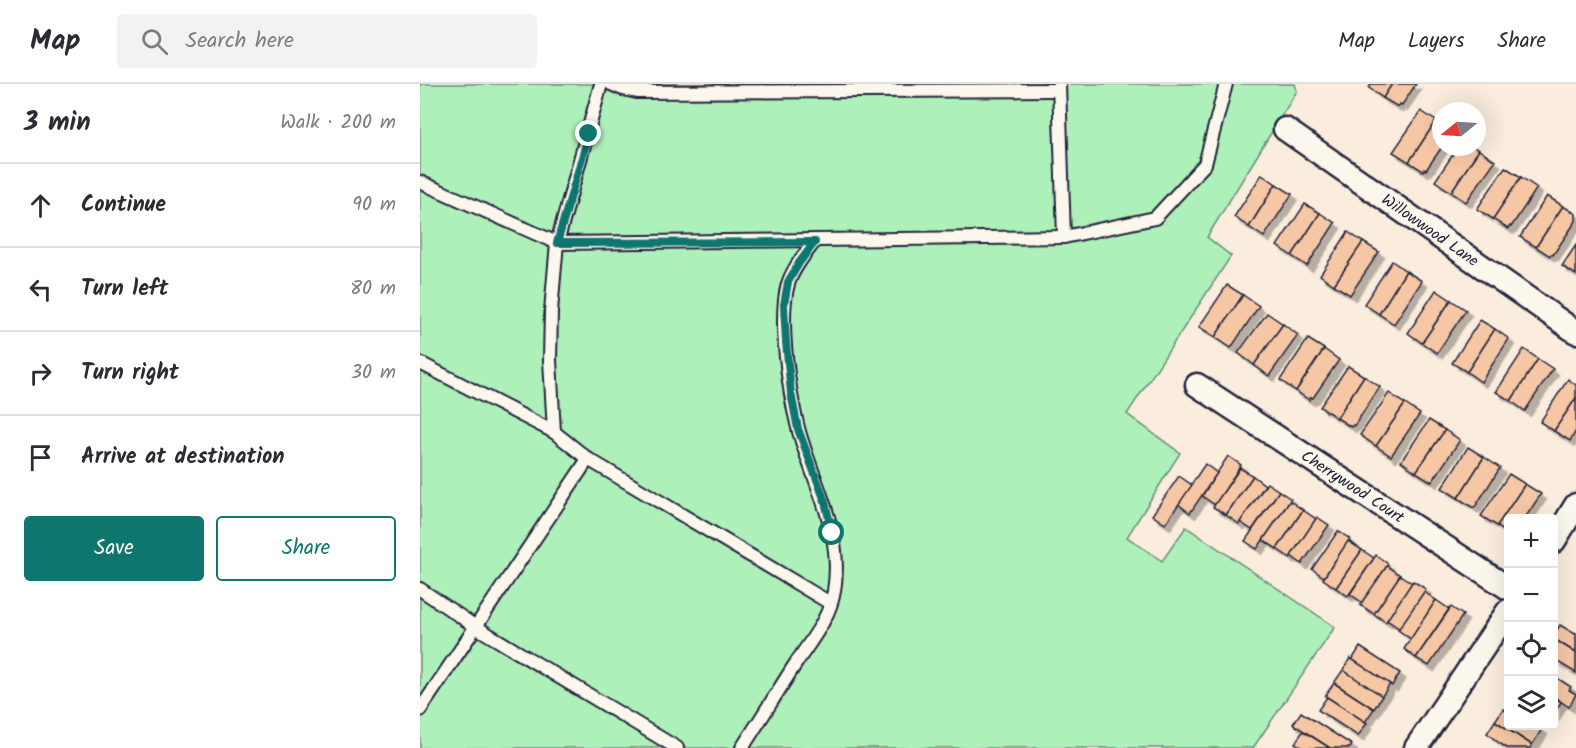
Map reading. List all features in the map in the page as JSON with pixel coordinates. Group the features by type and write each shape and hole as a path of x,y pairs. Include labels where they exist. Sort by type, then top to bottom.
{"street":[{"name":"Willowwood Lane","path":"1285,129 1576,332"},
{"name":"Cherrywood Court","path":"1197,385 1504,585"},
{"path":"1558,534 1576,505"},
{"path":"1416,748 1504,618"}],"lane":[{"path":"554,432 550,360 551,311 557,243 601,84"},
{"path":"611,84 637,92 1059,87 1064,237"},
{"path":"420,182 557,243 815,242 1064,237 1155,219 1205,164 1226,84"},
{"path":"742,748 825,618 834,593 836,569 832,533 825,501 798,429 791,393 786,342 784,305 788,282 815,242"},
{"path":"420,363 554,432 588,459 830,603"},
{"path":"420,710 588,459"},
{"path":"420,589 476,627 677,748"}],"green space":[{"path":"420,84 1295,84 1297,91 1207,237 1231,256 1127,414 1180,453 1127,537 1162,561 1186,527 1335,627 1253,748 420,748"}],"building":[{"path":"1371,84 1392,84 1383,98 1369,88"},
{"path":"1392,84 1416,84 1402,105 1398,107 1383,98"},
{"path":"1421,111 1432,118 1432,127 1409,162 1393,152"},
{"path":"1432,127 1432,156 1436,156 1423,171 1409,162"},
{"path":"1486,155 1495,161 1466,202 1451,192 1475,156"},
{"path":"1452,156 1475,156 1451,192 1435,181"},
{"path":"1505,167 1521,177 1493,219 1477,209"},
{"path":"1262,174 1276,184 1249,227 1234,217"},
{"path":"1521,177 1537,188 1508,229 1493,219"},
{"path":"1276,184 1292,194 1264,237 1249,227"},
{"path":"1547,196 1563,206 1536,247 1520,237"},
{"path":"1305,204 1320,213 1292,256 1277,246"},
{"path":"1563,206 1576,214 1576,221 1553,255 1550,256 1536,247"},
{"path":"1320,213 1335,223 1307,266 1292,256"},
{"path":"1348,232 1363,242 1334,285 1320,275"},
{"path":"1363,242 1379,252 1350,295 1334,285"},
{"path":"1576,245 1576,275 1562,266"},
{"path":"1392,261 1406,271 1379,314 1364,304"},
{"path":"1406,271 1422,281 1394,324 1379,314"},
{"path":"1227,285 1243,295 1215,337 1199,327"},
{"path":"1436,290 1451,300 1422,343 1408,333"},
{"path":"1243,295 1259,306 1231,348 1215,337"},
{"path":"1451,300 1466,310 1437,353 1422,343"},
{"path":"1267,313 1283,324 1254,365 1238,353"},
{"path":"1480,320 1495,329 1467,372 1452,363"},
{"path":"1283,324 1298,335 1269,376 1254,365"},
{"path":"1495,329 1509,339 1481,382 1467,372"},
{"path":"1308,339 1324,349 1296,391 1280,380"},
{"path":"1324,349 1339,360 1313,398 1309,400 1296,391"},
{"path":"1524,349 1538,359 1511,401 1496,392"},
{"path":"1538,359 1553,369 1525,411 1511,401"},
{"path":"1348,366 1364,376 1337,418 1320,407"},
{"path":"1364,376 1380,387 1354,426 1351,427 1337,418"},
{"path":"1568,379 1576,385 1576,398 1554,431 1540,422"},
{"path":"1389,393 1405,404 1376,446 1360,435"},
{"path":"1576,398 1576,431 1570,441 1554,431"},
{"path":"1405,404 1420,414 1391,456 1376,446"},
{"path":"1429,420 1445,430 1416,472 1401,461"},
{"path":"1445,430 1460,440 1432,482 1416,472"},
{"path":"1468,447 1484,457 1458,498 1442,488"},
{"path":"1228,456 1241,465 1215,505 1202,496"},
{"path":"1484,457 1500,468 1475,507 1472,507 1458,498"},
{"path":"1205,464 1217,473 1190,513 1178,504"},
{"path":"1240,468 1253,476 1226,515 1213,507"},
{"path":"1509,474 1525,484 1497,526 1481,516"},
{"path":"1179,476 1192,485 1165,524 1152,515"},
{"path":"1253,476 1265,485 1239,524 1226,515"},
{"path":"1267,483 1279,491 1252,530 1240,522"},
{"path":"1525,484 1541,494 1528,514 1505,514"},
{"path":"1279,491 1291,499 1257,549 1245,541"},
{"path":"1290,501 1303,510 1277,549 1263,540"},
{"path":"1303,510 1316,519 1290,558 1277,549"},
{"path":"1504,516 1504,531 1497,526"},
{"path":"1317,517 1329,525 1302,564 1291,556"},
{"path":"1338,531 1350,539 1324,577 1312,569"},
{"path":"1348,541 1362,550 1336,588 1323,579"},
{"path":"1362,550 1374,558 1348,596 1336,588"},
{"path":"1376,555 1388,564 1363,603 1350,594"},
{"path":"1387,566 1400,575 1374,614 1360,605"},
{"path":"1400,575 1412,583 1386,622 1374,614"},
{"path":"1413,581 1426,589 1400,629 1387,620"},
{"path":"1424,592 1436,600 1411,639 1398,630"},
{"path":"1436,600 1449,609 1416,658 1404,649"},
{"path":"1451,607 1463,615 1429,666 1416,658"},
{"path":"1560,625 1575,634 1576,632 1576,653 1558,642"},
{"path":"1558,642 1576,653 1576,673 1558,662"},
{"path":"1360,647 1400,673 1392,686 1352,660"},
{"path":"1350,658 1390,684 1382,696 1343,670"},
{"path":"1343,670 1382,696 1374,709 1334,683"},
{"path":"1558,679 1571,687 1569,690 1576,694 1569,707 1558,700"},
{"path":"1334,683 1374,709 1365,722 1325,696"},
{"path":"1327,697 1367,723 1358,736 1318,710"},
{"path":"1503,709 1504,710 1504,727 1495,721"},
{"path":"1301,712 1352,745 1350,748 1330,748 1293,724"},
{"path":"1495,721 1504,727 1504,730 1509,730 1532,745 1530,748 1507,748 1487,733"},
{"path":"1509,730 1541,730 1532,745"},
{"path":"1303,731 1330,748 1303,748 1295,743"}],"route":[{"path":"589,134 557,243 815,242 788,282 784,305 786,342 791,393 798,429 825,501 832,533"}]}
